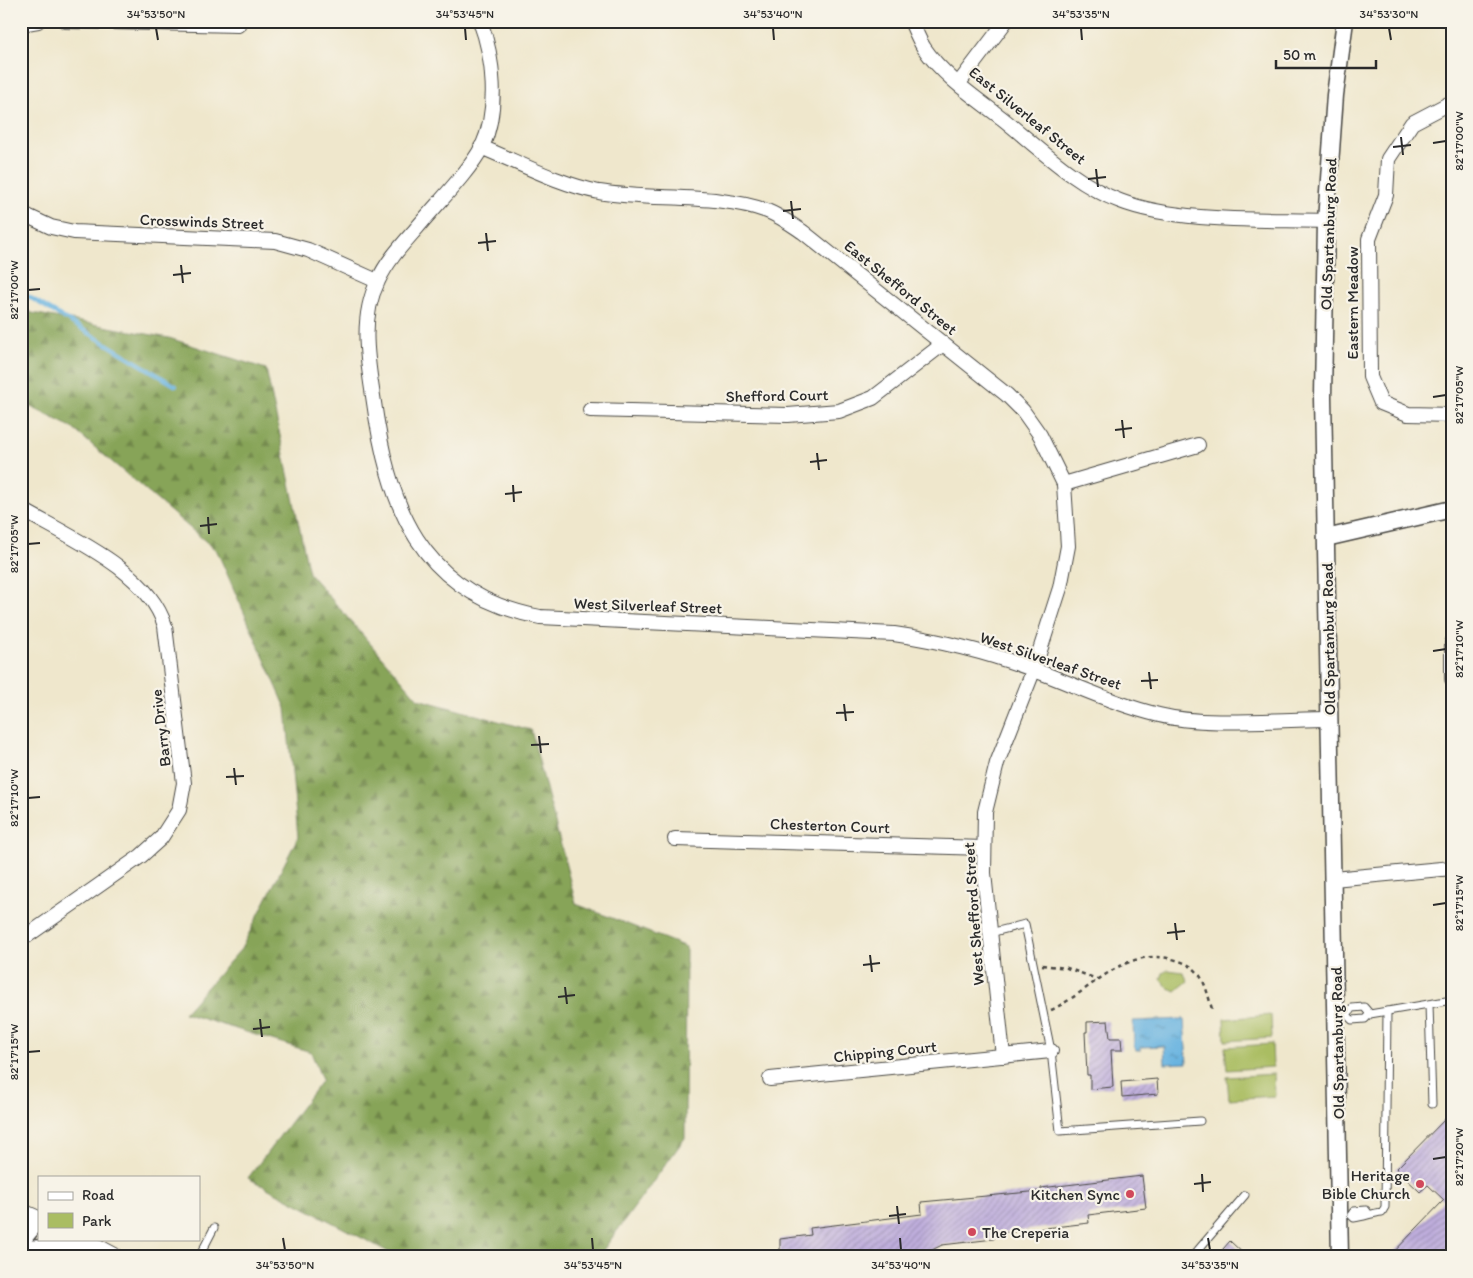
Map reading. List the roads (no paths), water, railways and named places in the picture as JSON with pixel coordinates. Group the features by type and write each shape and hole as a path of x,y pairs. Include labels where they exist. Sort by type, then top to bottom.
{"main road":[{"path":"87,1243 113,1257"}],"street":[{"path":"21,24 38,21"},
{"path":"65,21 238,25"},
{"path":"480,21 490,50 493,82 489,125 481,147"},
{"name":"East Silverleaf Street","path":"911,21 923,47 932,59 1094,189 1119,201 1145,209 1176,214 1326,221"},
{"path":"959,82 1006,21"},
{"name":"Old Spartanburg Road","path":"1340,1257 1345,1216 1341,1016 1333,879 1323,388 1326,221 1335,95 1345,21"},
{"name":"Eastern Meadow","path":"1452,102 1412,123 1388,159 1386,194 1369,239 1370,377 1381,403 1408,414 1452,415"},
{"name":"West Silverleaf Street","path":"481,147 457,180 390,259 377,281 370,305 366,348 376,416 393,492 404,518 421,546 450,577 478,596 522,614 559,619 894,634 947,643 1034,669 1137,709 1173,718 1202,720 1330,719"},
{"name":"East Shefford Street","path":"481,147 555,179 598,192 635,197 729,202 767,211 803,232 968,362 1023,411 1040,435 1064,484 1068,530 1066,564 1034,669"},
{"name":"Crosswinds Street","path":"21,213 51,227 74,232 275,241 315,253 377,281"},
{"name":"Shefford Court","path":"590,410 788,415 839,411 873,398 943,344"},
{"path":"1064,484 1198,445"},
{"name":"Barry Drive","path":"21,509 118,566 136,579 155,602 165,626 184,783 179,810 171,826 152,847 21,940"},
{"path":"1326,538 1452,509"},
{"path":"1452,643 1452,679"},
{"name":"West Shefford Street","path":"1003,1056 984,873 985,812 990,787 1022,694 1034,669"},
{"name":"Chesterton Court","path":"675,839 984,848"},
{"path":"1333,879 1452,868"},
{"path":"1003,1056 1050,1051"},
{"name":"Chipping Court","path":"770,1079 1003,1056"},
{"path":"21,1241 33,1218"},
{"path":"21,1249 87,1243"}],"lane":[{"path":"990,933 1025,924 1044,1013 1060,1131 1200,1121"},
{"path":"1341,1016 1352,1020 1366,1019 1370,1014 1452,1000"},
{"path":"1428,1004 1432,1104"},
{"path":"1341,1016 1352,1008 1364,1007 1370,1014"},
{"path":"1345,1216 1354,1211 1366,1210 1369,1214 1382,1212 1385,1207 1387,1011"},
{"path":"1192,1257 1245,1195"},
{"path":"199,1257 214,1228"}],"water":[{"path":"1184,1019 1187,1063 1165,1064 1164,1046 1141,1047 1141,1050 1136,1050 1134,1047 1133,1021"}],"waterway":[{"path":"21,292 176,386"}],"place":[{"name":"Heritage Bible Church","path":"1420,1184"},
{"name":"Kitchen Sync","path":"1130,1194"},
{"name":"The Creperia","path":"972,1232"}]}
